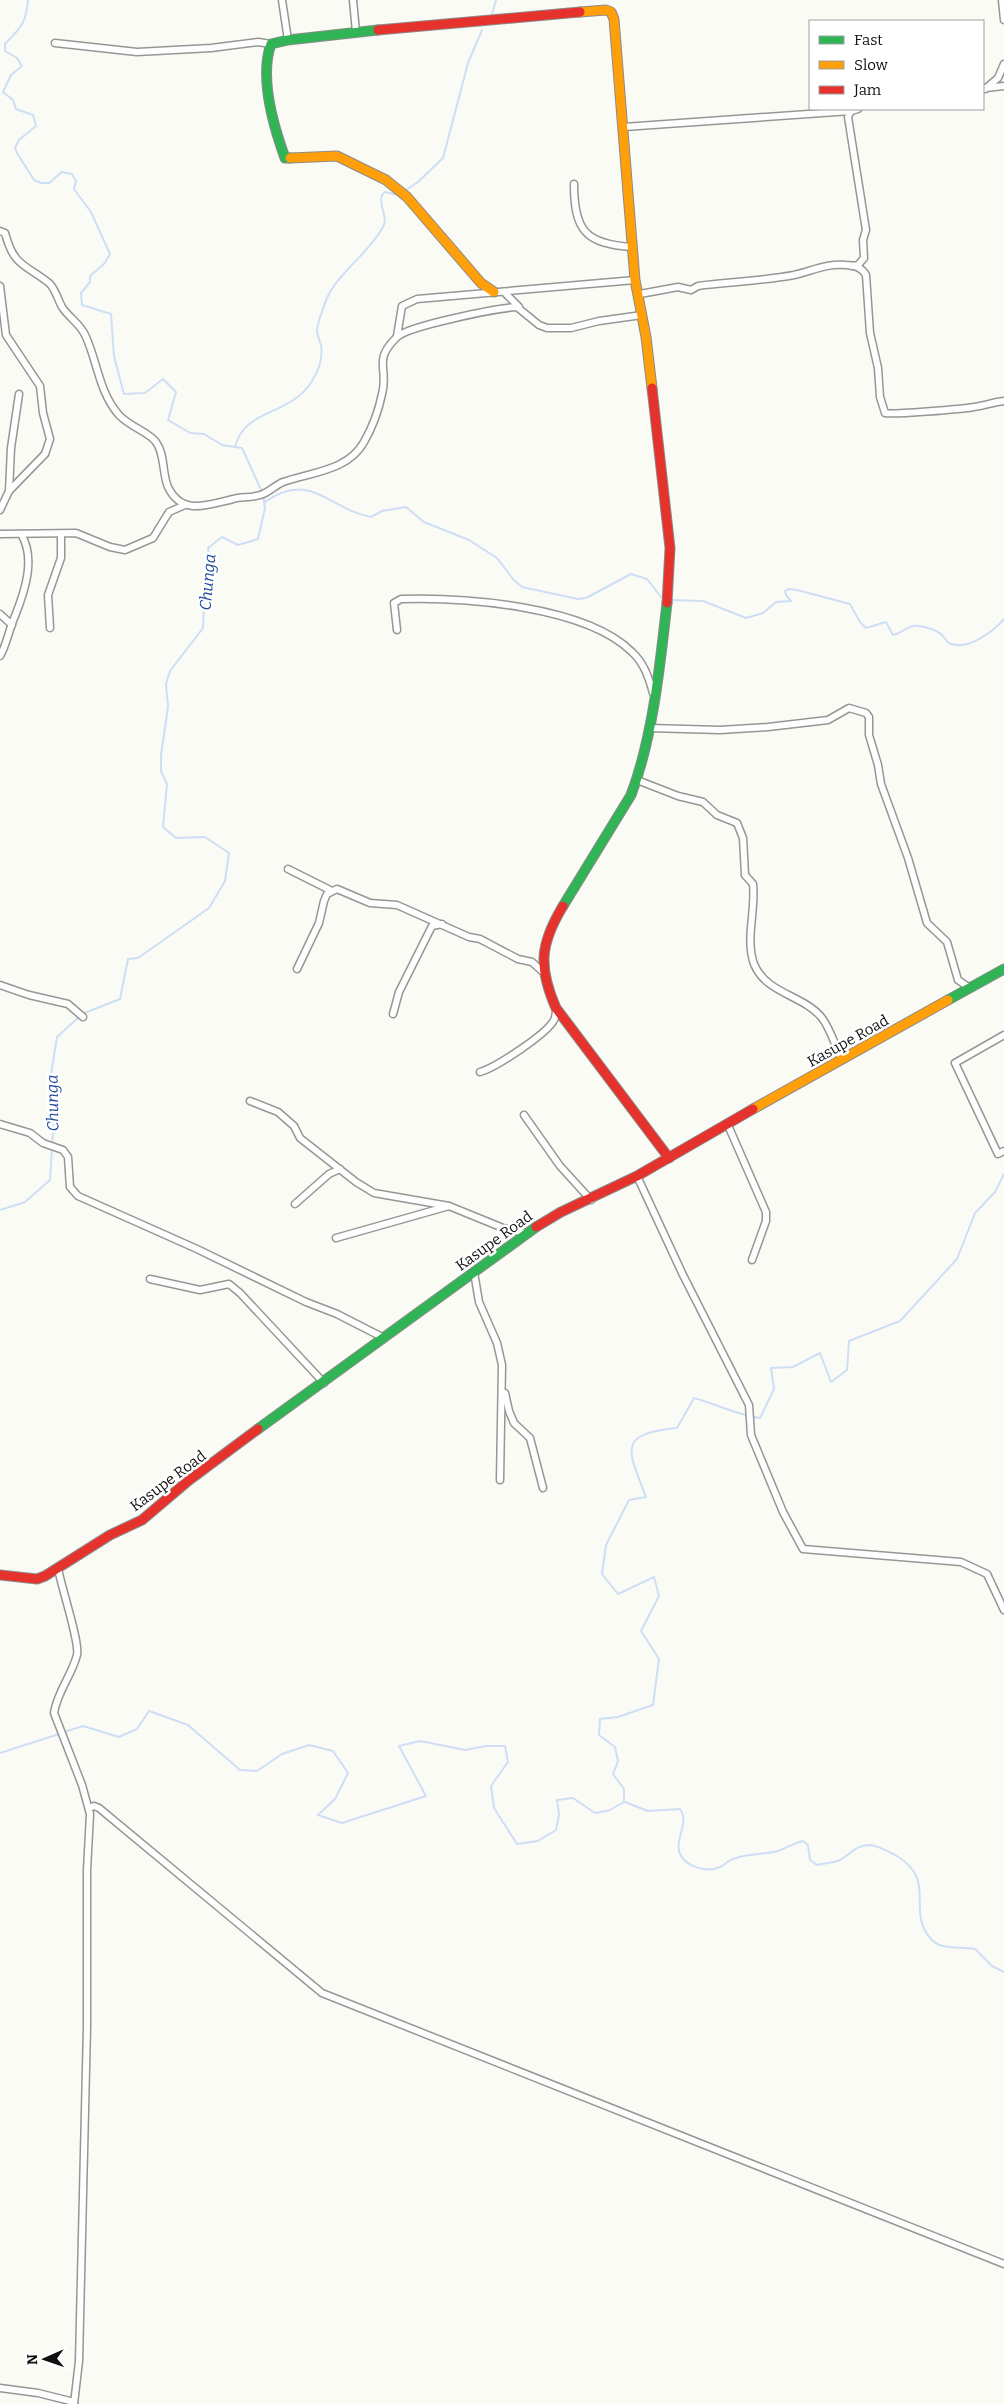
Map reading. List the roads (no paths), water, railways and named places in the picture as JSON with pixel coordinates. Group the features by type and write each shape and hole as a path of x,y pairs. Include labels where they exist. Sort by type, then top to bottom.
{"street":[{"path":"282,0 288,40"},
{"path":"354,0 356,32"},
{"path":"1002,0 1004,20"},
{"path":"55,42 137,52 211,48 258,42 271,44 288,40 473,20 606,10 611,12 614,19 624,127 632,247 636,280 640,294 670,548 668,602 654,696 637,780 631,795 550,927 542,951 546,986 556,1008 669,1158"},
{"path":"271,44 268,49 267,73 272,107 285,158 337,156 386,180 407,196 481,283 494,292"},
{"path":"984,89 998,78 1004,64"},
{"path":"984,89 1004,86"},
{"path":"624,127 854,110"},
{"path":"852,266 858,264 864,258 863,240 866,224 848,117 854,110"},
{"path":"574,184 576,212 582,229 587,236 604,243 632,247"},
{"path":"0,231 5,233 11,254 30,272 50,284 66,312 81,328 105,395 129,425 150,435 158,444 165,479 178,502 185,505 199,506 219,504 234,498 247,499 265,493 282,482 330,469 352,456 364,442 382,393 382,357 387,347 398,336 413,329 456,318 500,308 519,307"},
{"path":"640,294 678,287 691,290 698,286 760,280 795,274 824,265 852,266 863,270 866,274 870,333 878,368 880,397 885,413 890,415 908,411 975,407 1004,401"},
{"path":"398,336 401,308 408,302 446,295 504,292 636,280"},
{"path":"0,286 6,335 40,386 43,413 50,438 45,454 9,491 0,510"},
{"path":"504,292 539,325 547,328 571,328 598,321 642,315"},
{"path":"9,491 11,448 19,394"},
{"path":"0,534 76,533 110,547 124,550 153,538 169,512 185,505"},
{"path":"0,656 12,625 28,572 28,549 20,534"},
{"path":"50,628 48,595 61,558 61,534"},
{"path":"397,630 394,603 401,599 464,599 572,618 611,637 632,652 649,678 654,696"},
{"path":"0,614 12,625"},
{"path":"648,728 760,728 828,720 849,708 866,713 869,717 869,735 878,765 881,784 908,858 927,923 947,942 958,980 970,988"},
{"path":"637,780 678,796 704,802 717,815 737,823 743,838 745,875 753,884 752,942 755,966 764,978 780,992 807,1005 822,1018 842,1060"},
{"path":"288,869 332,891"},
{"path":"298,969 319,923 324,900 332,891 337,889 370,903 397,905 444,924 518,959 532,962 544,973"},
{"path":"393,1014 399,992 432,926 444,924"},
{"name":"Kasupe Road","path":"0,1575 37,1579 110,1535 142,1520 188,1481 324,1383 525,1233 561,1212 591,1200 637,1176 727,1123 1004,969"},
{"path":"0,984 28,995 68,1004 81,1015"},
{"path":"480,1072 505,1060 549,1027 555,1020 556,1008"},
{"path":"1004,1035 955,1063 998,1154 1004,1151"},
{"path":"250,1102 278,1112 294,1126 300,1138 340,1170 374,1193 449,1206 496,1226 525,1233"},
{"path":"524,1115 560,1166 591,1200"},
{"path":"727,1123 766,1212 766,1221 752,1260"},
{"path":"0,1124 30,1133 43,1143 63,1150 68,1157 70,1187 78,1196 306,1302 337,1314 384,1338"},
{"path":"294,1204 329,1174 340,1170"},
{"path":"637,1176 683,1275 749,1405 751,1435 784,1512 803,1550 961,1562 987,1574 1004,1610"},
{"path":"336,1238 449,1206"},
{"path":"474,1272 479,1302 500,1350 503,1382 500,1480"},
{"path":"150,1279 200,1290 229,1284 240,1293 324,1383"},
{"path":"503,1382 512,1417 530,1438 543,1488"},
{"path":"0,2388 38,2393 74,2403 79,2361 87,2027 88,1808 82,1785 54,1713 74,1663 78,1647 58,1568"},
{"path":"88,1808 94,1806 99,1808 322,1993 1004,2264"}],"waterway":[{"name":"Chunga","path":"28,0 26,15 22,25 5,44 5,51 17,58 22,66 11,75 3,92 13,100 16,109 33,115 36,126 19,140 15,148 34,180 41,183 49,183 62,172 72,174 76,181 74,189 91,212 110,254 104,264 90,276 90,282 81,293 82,305 111,314 114,356 124,394 145,393 163,379 176,392 168,420 190,433 204,434 222,445 242,448 263,494 265,508 258,539 238,545 222,537 208,548 210,571 204,602 203,628 170,671 166,684 168,707 161,755 161,771 167,784 163,827 176,838 205,837 229,853 225,881 209,908 138,958 128,959 120,999 82,1014"},
{"path":"492,14 496,0"},
{"path":"405,191 419,181 443,158 468,63 482,30"},
{"path":"235,447 240,434 248,425 292,401 303,393 312,381 321,359 321,345 317,329 328,297 334,286 368,248 383,227 385,219 381,204 382,195 385,192 398,195"},
{"path":"265,502 281,493 295,490 319,494 356,513 371,517 382,511 406,507 424,522 469,540 497,558 513,579 522,587 578,599 586,598 631,574 647,579 661,597"},
{"path":"671,600 703,601 746,618 763,613 776,602 791,601 785,591 789,589 797,590 850,604 860,622 866,628 886,622 893,635 909,627 919,626 936,631 949,643 956,645 964,645 980,639 1004,619"},
{"name":"Chunga","path":"0,1210 25,1202 50,1180 54,1116 51,1074 57,1037 79,1017"},
{"path":"64,1732 83,1726 119,1737 137,1729 149,1711 188,1725 240,1770 257,1771 282,1754 309,1745 333,1751 348,1773 335,1799 318,1815 342,1823 426,1796 399,1746 420,1741 465,1750 486,1746 505,1746 508,1762 491,1786 494,1808 517,1844 538,1841 556,1830 559,1815 557,1800 573,1798 595,1813 610,1810 624,1802 624,1789 613,1774 618,1761 615,1747 599,1735 600,1719 618,1717 653,1705 659,1659 641,1631 659,1596 654,1577 618,1594 602,1574 606,1545 629,1500 646,1497 632,1457 632,1448 635,1440 657,1431 677,1428 694,1398 760,1418 774,1389 771,1368 793,1367 820,1353 831,1382 847,1370 849,1341 900,1321 957,1259 975,1213 995,1192 1004,1174"},
{"path":"0,1753 59,1734"},
{"path":"625,1802 648,1811 680,1809 683,1814 683,1825 679,1843 680,1854 683,1859 697,1868 715,1869 738,1857 778,1851 803,1841 808,1845 810,1860 817,1865 840,1860 857,1848 865,1845 883,1849 908,1865 916,1875 919,1885 921,1917 924,1928 931,1939 935,1943 946,1947 975,1949 992,1966 1004,1972"}]}
